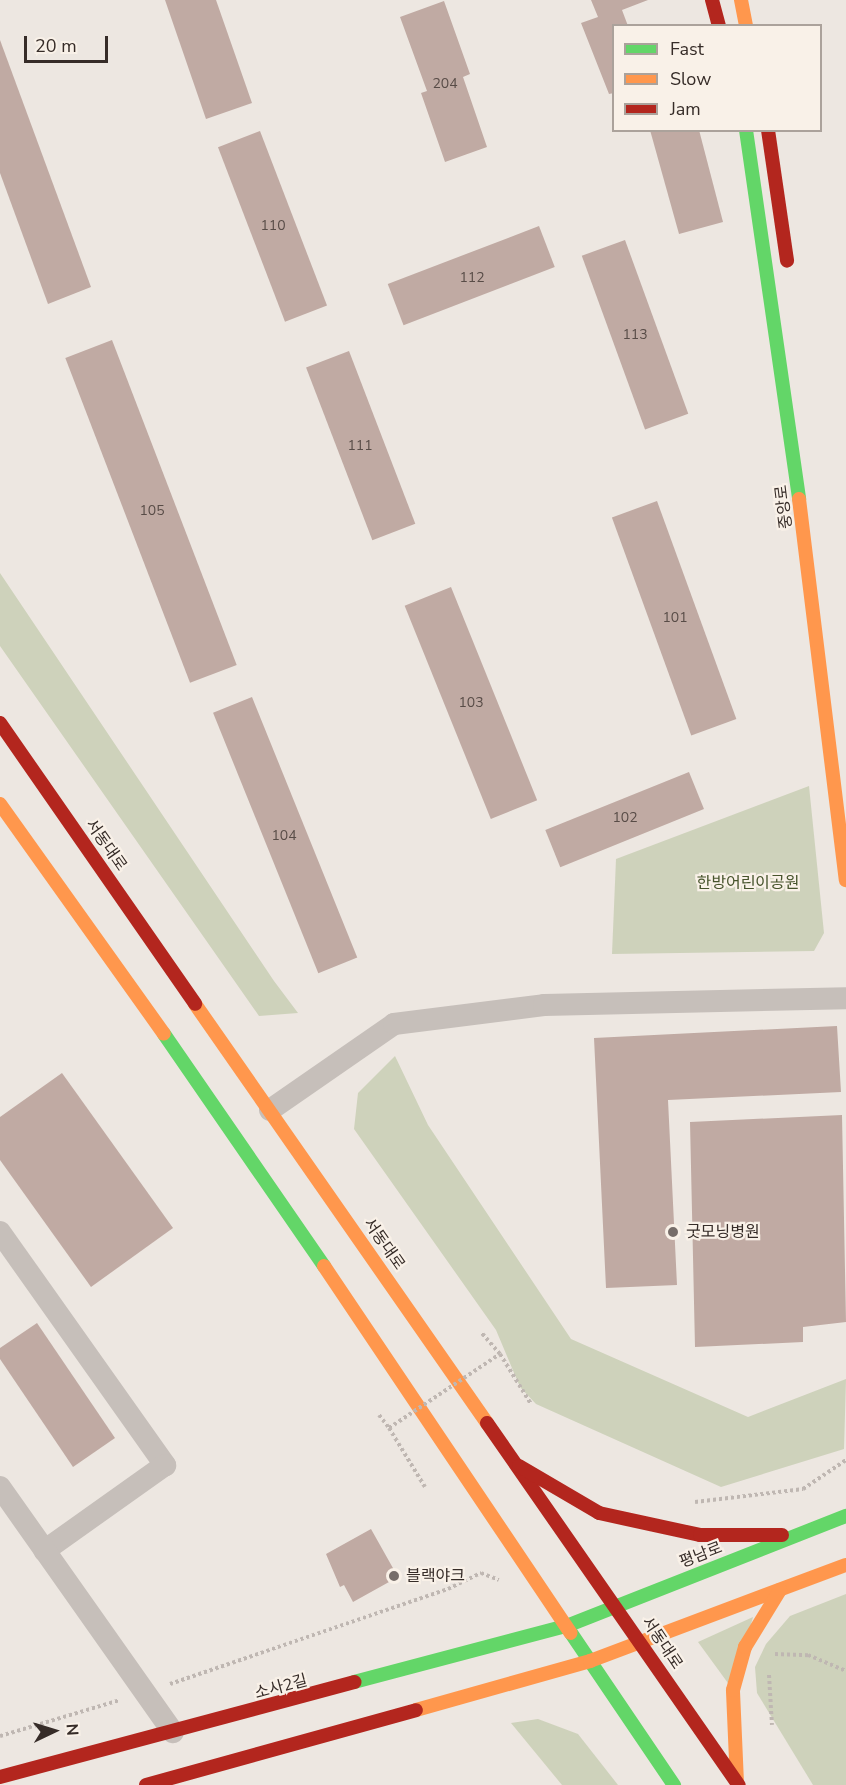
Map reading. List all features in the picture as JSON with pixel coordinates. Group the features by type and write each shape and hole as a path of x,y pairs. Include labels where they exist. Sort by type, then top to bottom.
{"main road":[{"path":"712,0 718,24"},
{"path":"741,0 747,24"},
{"name":"중앙로","path":"746,132 790,427 846,880"},
{"path":"768,132 789,275"},
{"name":"서동대로","path":"0,723 615,1603 738,1784"},
{"path":"0,804 237,1137 536,1577 674,1785"},
{"path":"519,1466 599,1513 700,1534 797,1535"},
{"name":"평남로","path":"568,1625 615,1603 846,1516"},
{"path":"146,1785 590,1661 846,1565"},
{"path":"738,1784 733,1690 745,1647 780,1590"},
{"name":"소사2길","path":"0,1777 568,1625"}],"street":[{"path":"270,1110 394,1024 544,1005 846,998"},
{"path":"0,1232 165,1465 44,1551"},
{"path":"0,1487 173,1732"}],"path":[{"path":"481,1332 500,1354 531,1404"},
{"path":"389,1428 500,1354"},
{"path":"380,1415 425,1487"},
{"path":"684,1500 695,1502 802,1489 846,1460"},
{"path":"0,1736 145,1692 448,1589 481,1573 516,1586 536,1577"},
{"path":"776,1645 768,1654 808,1655 846,1671"},
{"path":"769,1666 772,1725"}],"green space":[{"path":"0,573 274,981 298,1013 259,1016 0,646"},
{"name":"한방어린이공원","path":"809,786 824,933 814,951 612,954 616,859"},
{"path":"395,1056 428,1125 571,1339 748,1417 846,1379 844,1449 721,1487 536,1404 520,1387 496,1330 354,1129 358,1093"},
{"path":"846,1594 846,1785 813,1785 757,1693 755,1667 766,1644 790,1616"},
{"path":"753,1617 733,1690 698,1642"},
{"path":"538,1719 578,1734 618,1785 562,1785 511,1723"}],"building":[{"path":"165,0 216,0 252,103 206,119"},
{"path":"591,0 648,0 622,10 627,24 612,24 612,93 609,94 581,23 598,17"},
{"path":"444,1 470,74 463,77 487,147 445,162 421,93 427,91 400,17"},
{"path":"0,40 91,287 48,304 0,173"},
{"path":"260,131 327,306 285,322 218,147"},
{"path":"651,132 700,132 723,222 679,234"},
{"path":"539,226 555,267 404,325 388,284"},
{"path":"625,240 688,414 645,430 582,256"},
{"path":"112,340 237,665 190,683 65,358"},
{"path":"349,351 415,524 372,540 306,367"},
{"path":"657,501 736,719 691,735 612,517"},
{"path":"451,587 537,800 491,819 405,606"},
{"path":"252,697 357,958 318,973 213,713"},
{"path":"689,772 704,809 560,867 545,830"},
{"path":"837,1026 841,1092 668,1100 677,1285 606,1288 594,1038"},
{"path":"62,1073 173,1228 91,1287 0,1160 0,1117"},
{"path":"842,1115 846,1322 803,1327 803,1342 695,1347 690,1122"},
{"path":"37,1323 115,1438 73,1467 0,1359 0,1348"},
{"path":"371,1529 398,1577 353,1602 344,1585 340,1587 326,1554"}],"traffic: fast":[{"path":"746,132 799,499"},
{"path":"164,1034 324,1266"},
{"path":"354,1682 569,1625 846,1516"},
{"path":"571,1633 674,1785"}],"traffic: slow":[{"path":"741,0 746,24"},
{"path":"799,499 846,880"},
{"path":"0,804 164,1034"},
{"path":"195,1004 487,1423"},
{"path":"324,1266 571,1633"},
{"path":"416,1710 590,1661 846,1565"},
{"path":"737,1783 733,1690 745,1647 780,1590"}],"traffic: jam":[{"path":"712,0 718,24"},
{"path":"768,132 787,261"},
{"path":"0,723 195,1004"},
{"path":"487,1423 739,1785"},
{"path":"519,1466 599,1513 700,1535 782,1535"},
{"path":"0,1777 354,1682"},
{"path":"146,1785 416,1710"}],"place":[{"name":"굿모닝병원","path":"673,1232"},
{"name":"블랙야크","path":"394,1576"}]}
